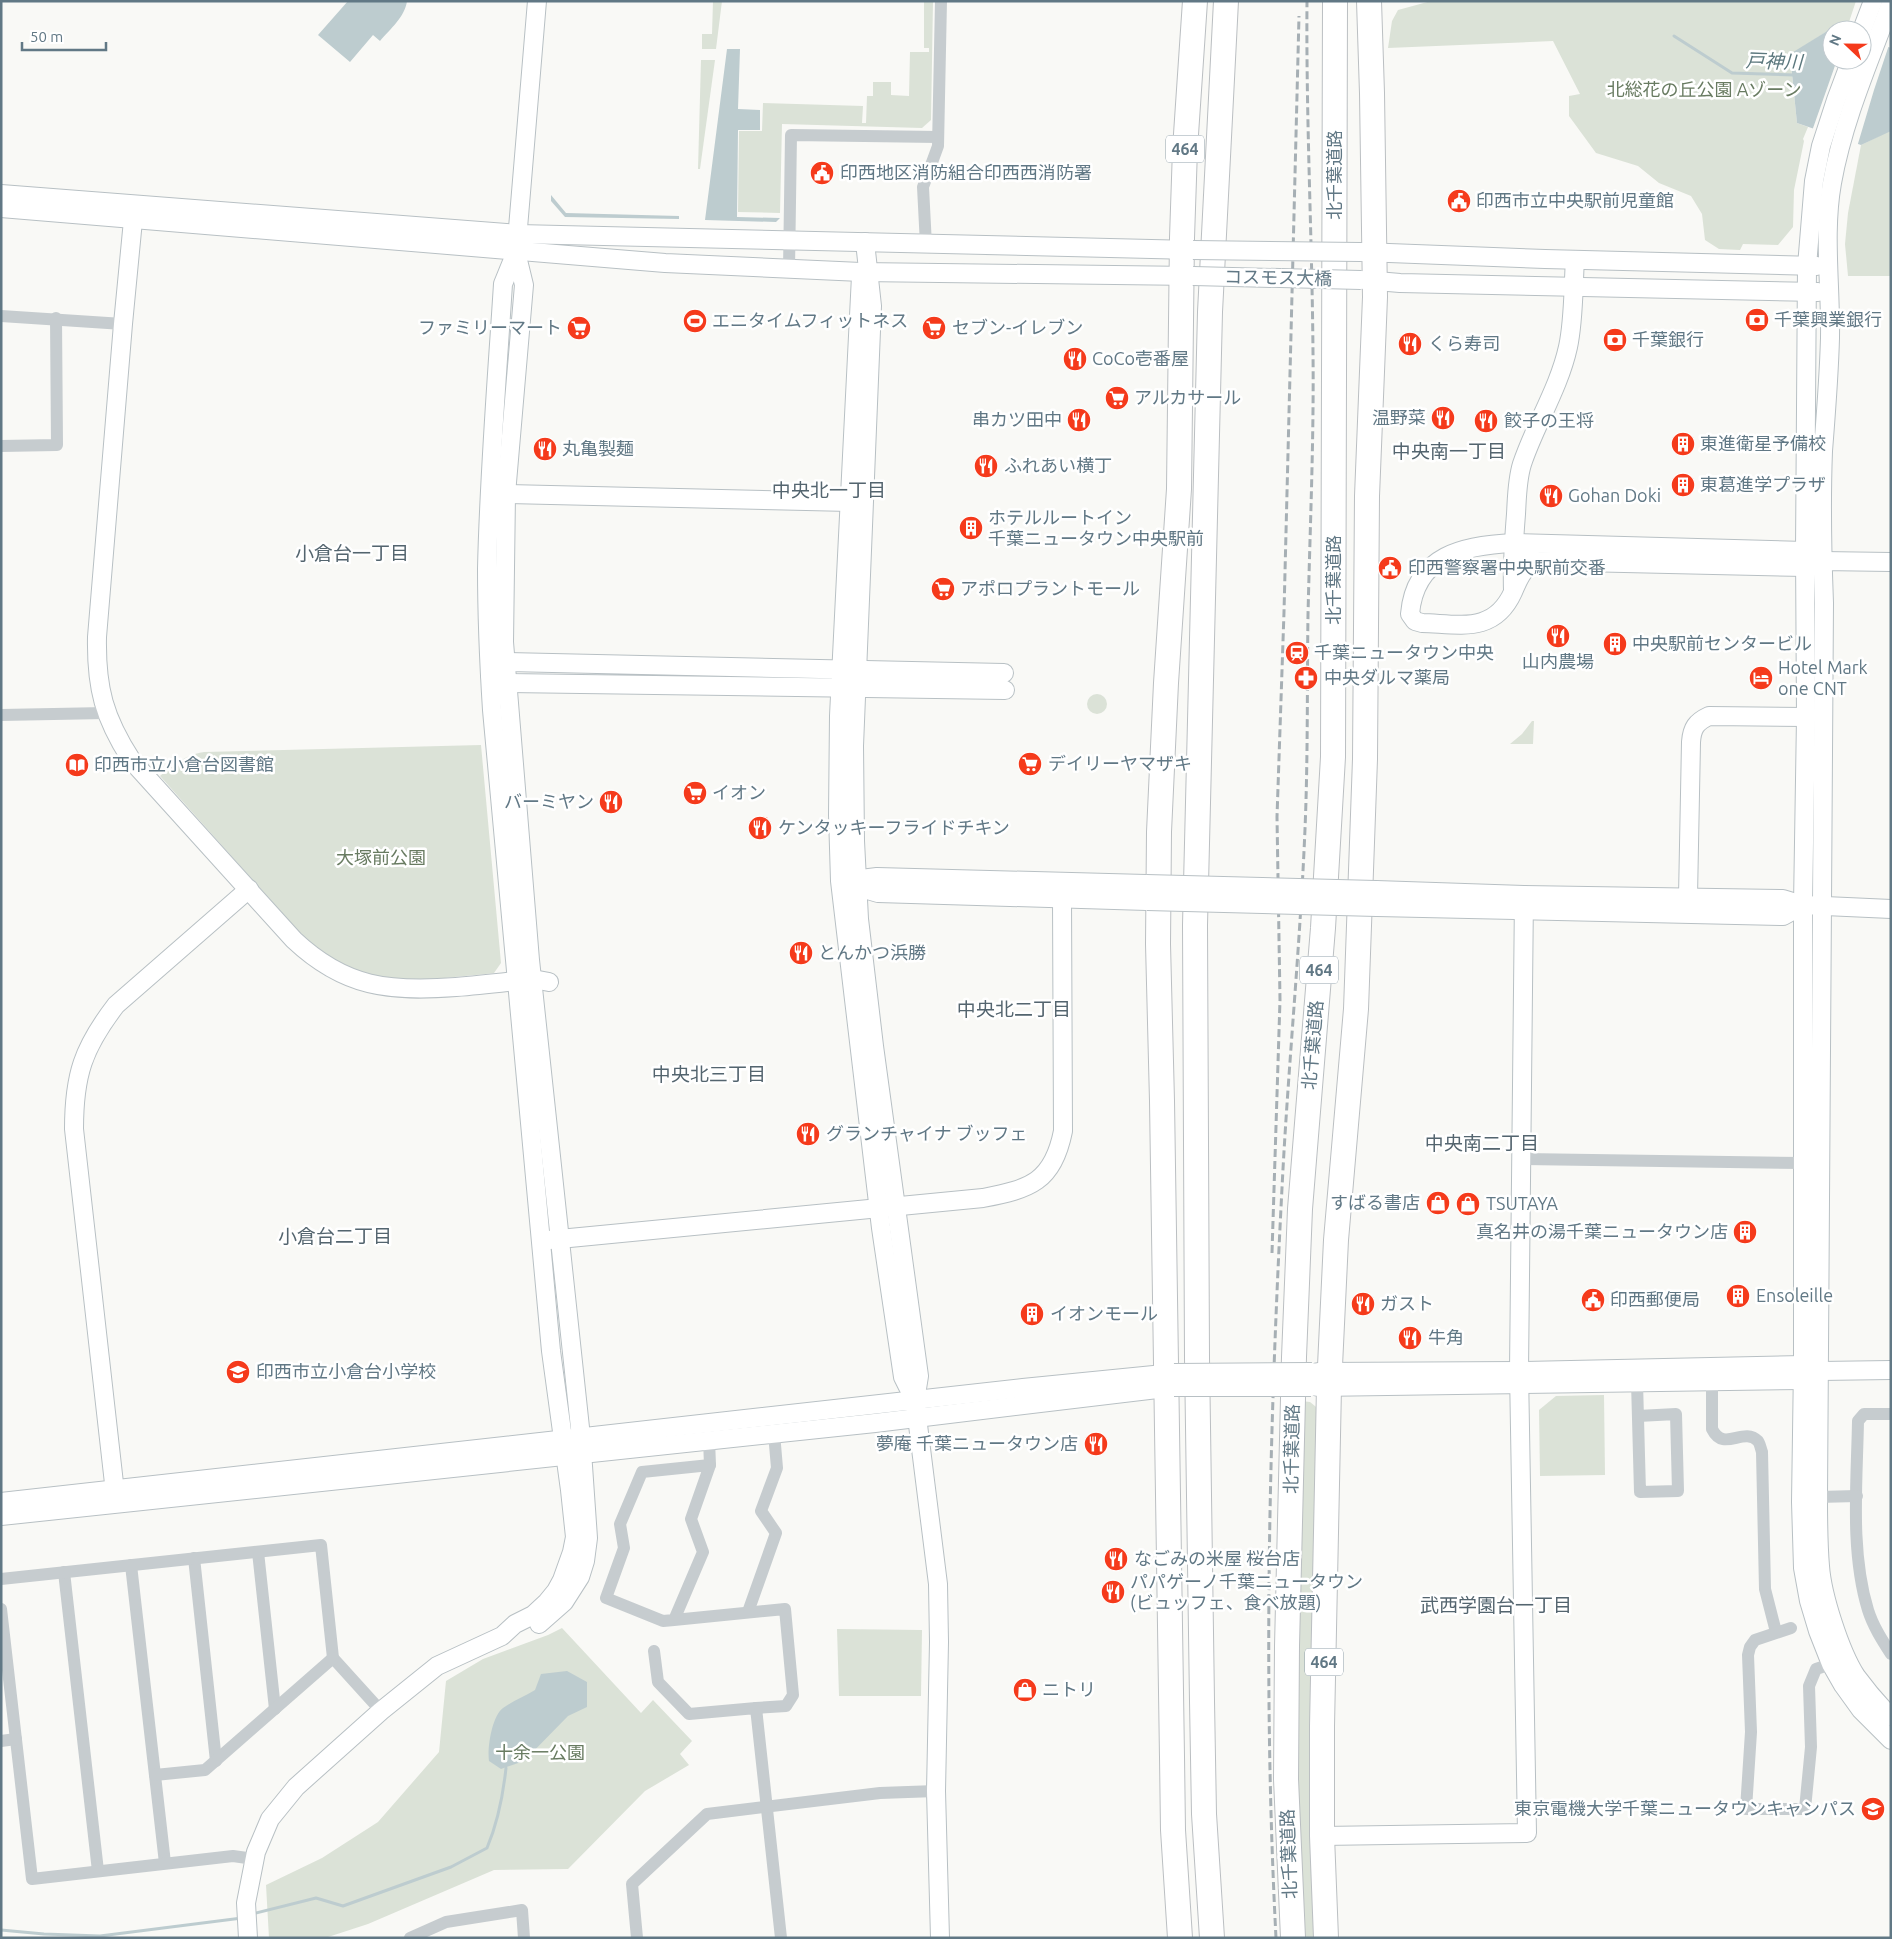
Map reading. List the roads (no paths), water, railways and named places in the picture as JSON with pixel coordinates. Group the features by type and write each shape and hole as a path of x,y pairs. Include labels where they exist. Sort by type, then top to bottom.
{"highway":[{"path":"1180,1 1185,150"},
{"name":"464","path":"1180,1938 1173,1830 1170,1380 1158,944 1159,840 1166,683 1179,489 1187,276 1185,150 1195,1"},
{"name":"464","path":"1212,1938 1204,1814 1202,1701 1197,1358 1195,925 1210,312 1226,1"},
{"name":"北千葉道路","path":"1293,1938 1287,1798 1286,1719 1294,1357 1300,1209 1333,757 1335,1"},
{"name":"北千葉道路","path":"1326,1938 1322,1836 1320,1379 1336,1240 1356,1009 1362,870 1366,702 1369,1"}],"street":[{"path":"248,1938 246,1903 254,1859 270,1819 296,1787 381,1711 437,1666 502,1636 516,1634 539,1623 564,1602 580,1578 585,1561 588,1538 573,1446 551,1351 541,1240 537,978 490,675 488,569 490,491 504,284 516,252 537,1"},
{"path":"926,245 923,187 936,155 938,136 941,1"},
{"path":"1866,20 1873,1"},
{"path":"1891,3 1853,106 1839,151 1832,182 1827,233 1829,372 1823,452 1822,906 1809,1372 1801,1502 1803,1568 1809,1601 1831,1664 1861,1710 1891,1740"},
{"path":"1847,70 1821,146 1814,181 1807,266 1806,717 1802,1163 1809,1372 1818,1497 1820,1568 1825,1597 1846,1656 1872,1697 1891,1717"},
{"path":"788,269 791,134 938,136"},
{"path":"1,194 134,213"},
{"path":"1,208 134,213"},
{"path":"134,213 97,637 98,678 106,713 116,734 132,761 306,951 328,967 361,982 390,988 420,990 537,978"},
{"name":"コスモス大橋","path":"134,213 518,234 926,245 1368,252 1575,260 1828,266"},
{"name":"コスモス大橋","path":"134,213 516,252 665,263 788,269 864,272 1187,276 1829,292"},
{"path":"865,242 850,502 849,688 838,815 859,917 873,1036 920,1376 916,1409"},
{"path":"516,252 524,285 506,494 504,567 506,683 537,978 561,1238 573,1446"},
{"path":"1514,591 1512,561 1521,467 1561,370 1568,348 1572,322 1575,260"},
{"path":"849,670 872,306 864,272"},
{"path":"1,316 56,318 123,324"},
{"path":"1,446 56,445 56,318"},
{"path":"506,494 850,502"},
{"path":"1514,543 1522,556 1535,561 1805,559"},
{"path":"1535,561 1519,577 1507,604 1499,614 1488,621 1478,624 1422,624 1415,621 1410,614 1411,600 1416,587 1427,571 1441,560 1467,548 1485,544 1514,543 1891,562"},
{"path":"505,662 849,670 1005,682 849,688 506,683 490,675 505,662"},
{"path":"1,715 106,713"},
{"path":"1688,897 1691,742 1692,732 1696,724 1708,716 1806,717"},
{"path":"852,882 877,877 1147,892 1524,902 1783,916 1803,905"},
{"path":"852,882 878,893 1062,899 1147,892"},
{"path":"852,882 878,1208 904,1376 916,1409 938,1584 939,1642 936,1790 940,1938"},
{"path":"116,1496 74,1129 74,1096 88,1049 100,1026 116,1005 248,888"},
{"path":"1524,902 1688,897 1783,899 1803,905 1891,909"},
{"path":"541,1240 983,1198 1010,1193 1030,1185 1043,1176 1052,1165 1060,1149 1063,1131 1062,899"},
{"path":"1322,1836 1527,1833 1520,1378 1524,902"},
{"path":"1521,1159 1802,1163"},
{"path":"573,1446 708,1440 774,1433 916,1409 1023,1388 1170,1380 1520,1378 1891,1370"},
{"path":"1520,1378 1637,1382 1712,1380 1809,1372"},
{"path":"1712,1380 1712,1429 1716,1436 1722,1440 1748,1436 1758,1441 1762,1452 1765,1589 1776,1632"},
{"path":"1637,1382 1640,1492 1678,1491 1676,1414 1638,1416"},
{"path":"1,1502 116,1496 916,1409"},
{"path":"1891,1414 1864,1414 1858,1421 1857,1496 1858,1552 1861,1580 1868,1610 1879,1635 1891,1654"},
{"path":"748,1612 776,1532 761,1511 777,1468 774,1433"},
{"path":"674,1620 703,1552 691,1519 710,1465 708,1440"},
{"path":"654,1651 658,1682 689,1714 786,1706 793,1695 785,1608 663,1621 606,1598 624,1548 620,1524 642,1472 710,1465"},
{"path":"1,1516 116,1496"},
{"path":"1818,1497 1857,1496"},
{"path":"1,1579 321,1545 333,1658 381,1711"},
{"path":"258,1552 275,1709"},
{"path":"194,1558 216,1761"},
{"path":"131,1565 165,1864"},
{"path":"64,1572 98,1871"},
{"path":"1,1609 32,1879 233,1856 254,1859"},
{"path":"1791,1628 1755,1640 1750,1647 1748,1655 1750,1732 1746,1809 1806,1809 1811,1747 1809,1686 1816,1669 1831,1664"},
{"path":"155,1775 204,1770 333,1658"},
{"path":"756,1708 781,1938"},
{"path":"1,1741 16,1739"},
{"path":"637,1938 632,1884 707,1814 880,1793 936,1790"},
{"path":"410,1938 446,1922 522,1910 524,1938"}],"waterway":[{"name":"戸神川","path":"1674,36 1732,73 1795,75"},
{"path":"252,1914 316,1898 343,1906 451,1867 487,1848 499,1809 506,1768"},
{"path":"1,1930 100,1936 242,1918"}],"railway":[{"path":"1276,1938 1270,1750 1269,1563 1277,1282 1306,802 1313,385 1307,1"},
{"path":"1272,1253 1280,1000 1277,817 1299,16"}],"place":[{"name":"印西地区消防組合印西西消防署","path":"822,173"},
{"name":"印西市立中央駅前児童館","path":"1459,201"},
{"name":"千葉興業銀行","path":"1757,320"},
{"name":"エニタイムフィットネス","path":"695,321"},
{"name":"ファミリーマート","path":"579,328"},
{"name":"セブン-イレブン","path":"934,328"},
{"name":"千葉銀行","path":"1615,340"},
{"name":"くら寿司","path":"1410,344"},
{"name":"CoCo壱番屋","path":"1075,359"},
{"name":"アルカサール","path":"1117,398"},
{"name":"温野菜","path":"1443,418"},
{"name":"串カツ田中","path":"1079,420"},
{"name":"餃子の王将","path":"1486,421"},
{"name":"東進衛星予備校","path":"1683,444"},
{"name":"丸亀製麺","path":"545,449"},
{"name":"ふれあい横丁","path":"986,466"},
{"name":"東葛進学プラザ","path":"1683,485"},
{"name":"Gohan Doki","path":"1551,496"},
{"name":"ホテルルートイン 千葉ニュータウン中央駅前","path":"971,528"},
{"name":"印西警察署中央駅前交番","path":"1390,568"},
{"name":"アポロプラントモール","path":"943,589"},
{"name":"山内農場","path":"1558,636"},
{"name":"中央駅前センタービル","path":"1615,644"},
{"name":"千葉ニュータウン中央","path":"1297,653"},
{"name":"中央ダルマ薬局","path":"1306,678"},
{"name":"Hotel Mark one CNT","path":"1761,678"},
{"name":"デイリーヤマザキ","path":"1030,764"},
{"name":"印西市立小倉台図書館","path":"77,765"},
{"name":"イオン","path":"695,793"},
{"name":"バーミヤン","path":"611,802"},
{"name":"ケンタッキーフライドチキン","path":"760,828"},
{"name":"とんかつ浜勝","path":"801,953"},
{"name":"グランチャイナ ブッフェ","path":"808,1134"},
{"name":"すばる書店","path":"1438,1203"},
{"name":"TSUTAYA","path":"1468,1204"},
{"name":"真名井の湯千葉ニュータウン店","path":"1745,1232"},
{"name":"Ensoleille","path":"1738,1296"},
{"name":"印西郵便局","path":"1593,1300"},
{"name":"ガスト","path":"1363,1304"},
{"name":"イオンモール","path":"1032,1314"},
{"name":"牛角","path":"1410,1338"},
{"name":"印西市立小倉台小学校","path":"238,1372"},
{"name":"夢庵 千葉ニュータウン店","path":"1096,1444"},
{"name":"なごみの米屋 桜台店","path":"1116,1559"},
{"name":"パパゲーノ千葉ニュータウン (ビュッフェ、食べ放題)","path":"1113,1592"},
{"name":"ニトリ","path":"1025,1690"},
{"name":"東京電機大学千葉ニュータウンキャンパス","path":"1873,1809"}],"district":[{"name":"中央南一丁目","path":"1449,451"},
{"name":"中央北一丁目","path":"829,490"},
{"name":"小倉台一丁目","path":"352,553"},
{"name":"中央北二丁目","path":"1014,1009"},
{"name":"中央北三丁目","path":"709,1074"},
{"name":"中央南二丁目","path":"1482,1143"},
{"name":"小倉台二丁目","path":"335,1236"},
{"name":"武西学園台一丁目","path":"1496,1605"}],"park label":[{"name":"北総花の丘公園 Aゾーン","path":"1704,90"},
{"name":"大塚前公園","path":"381,858"},
{"name":"十余一公園","path":"540,1753"}]}
